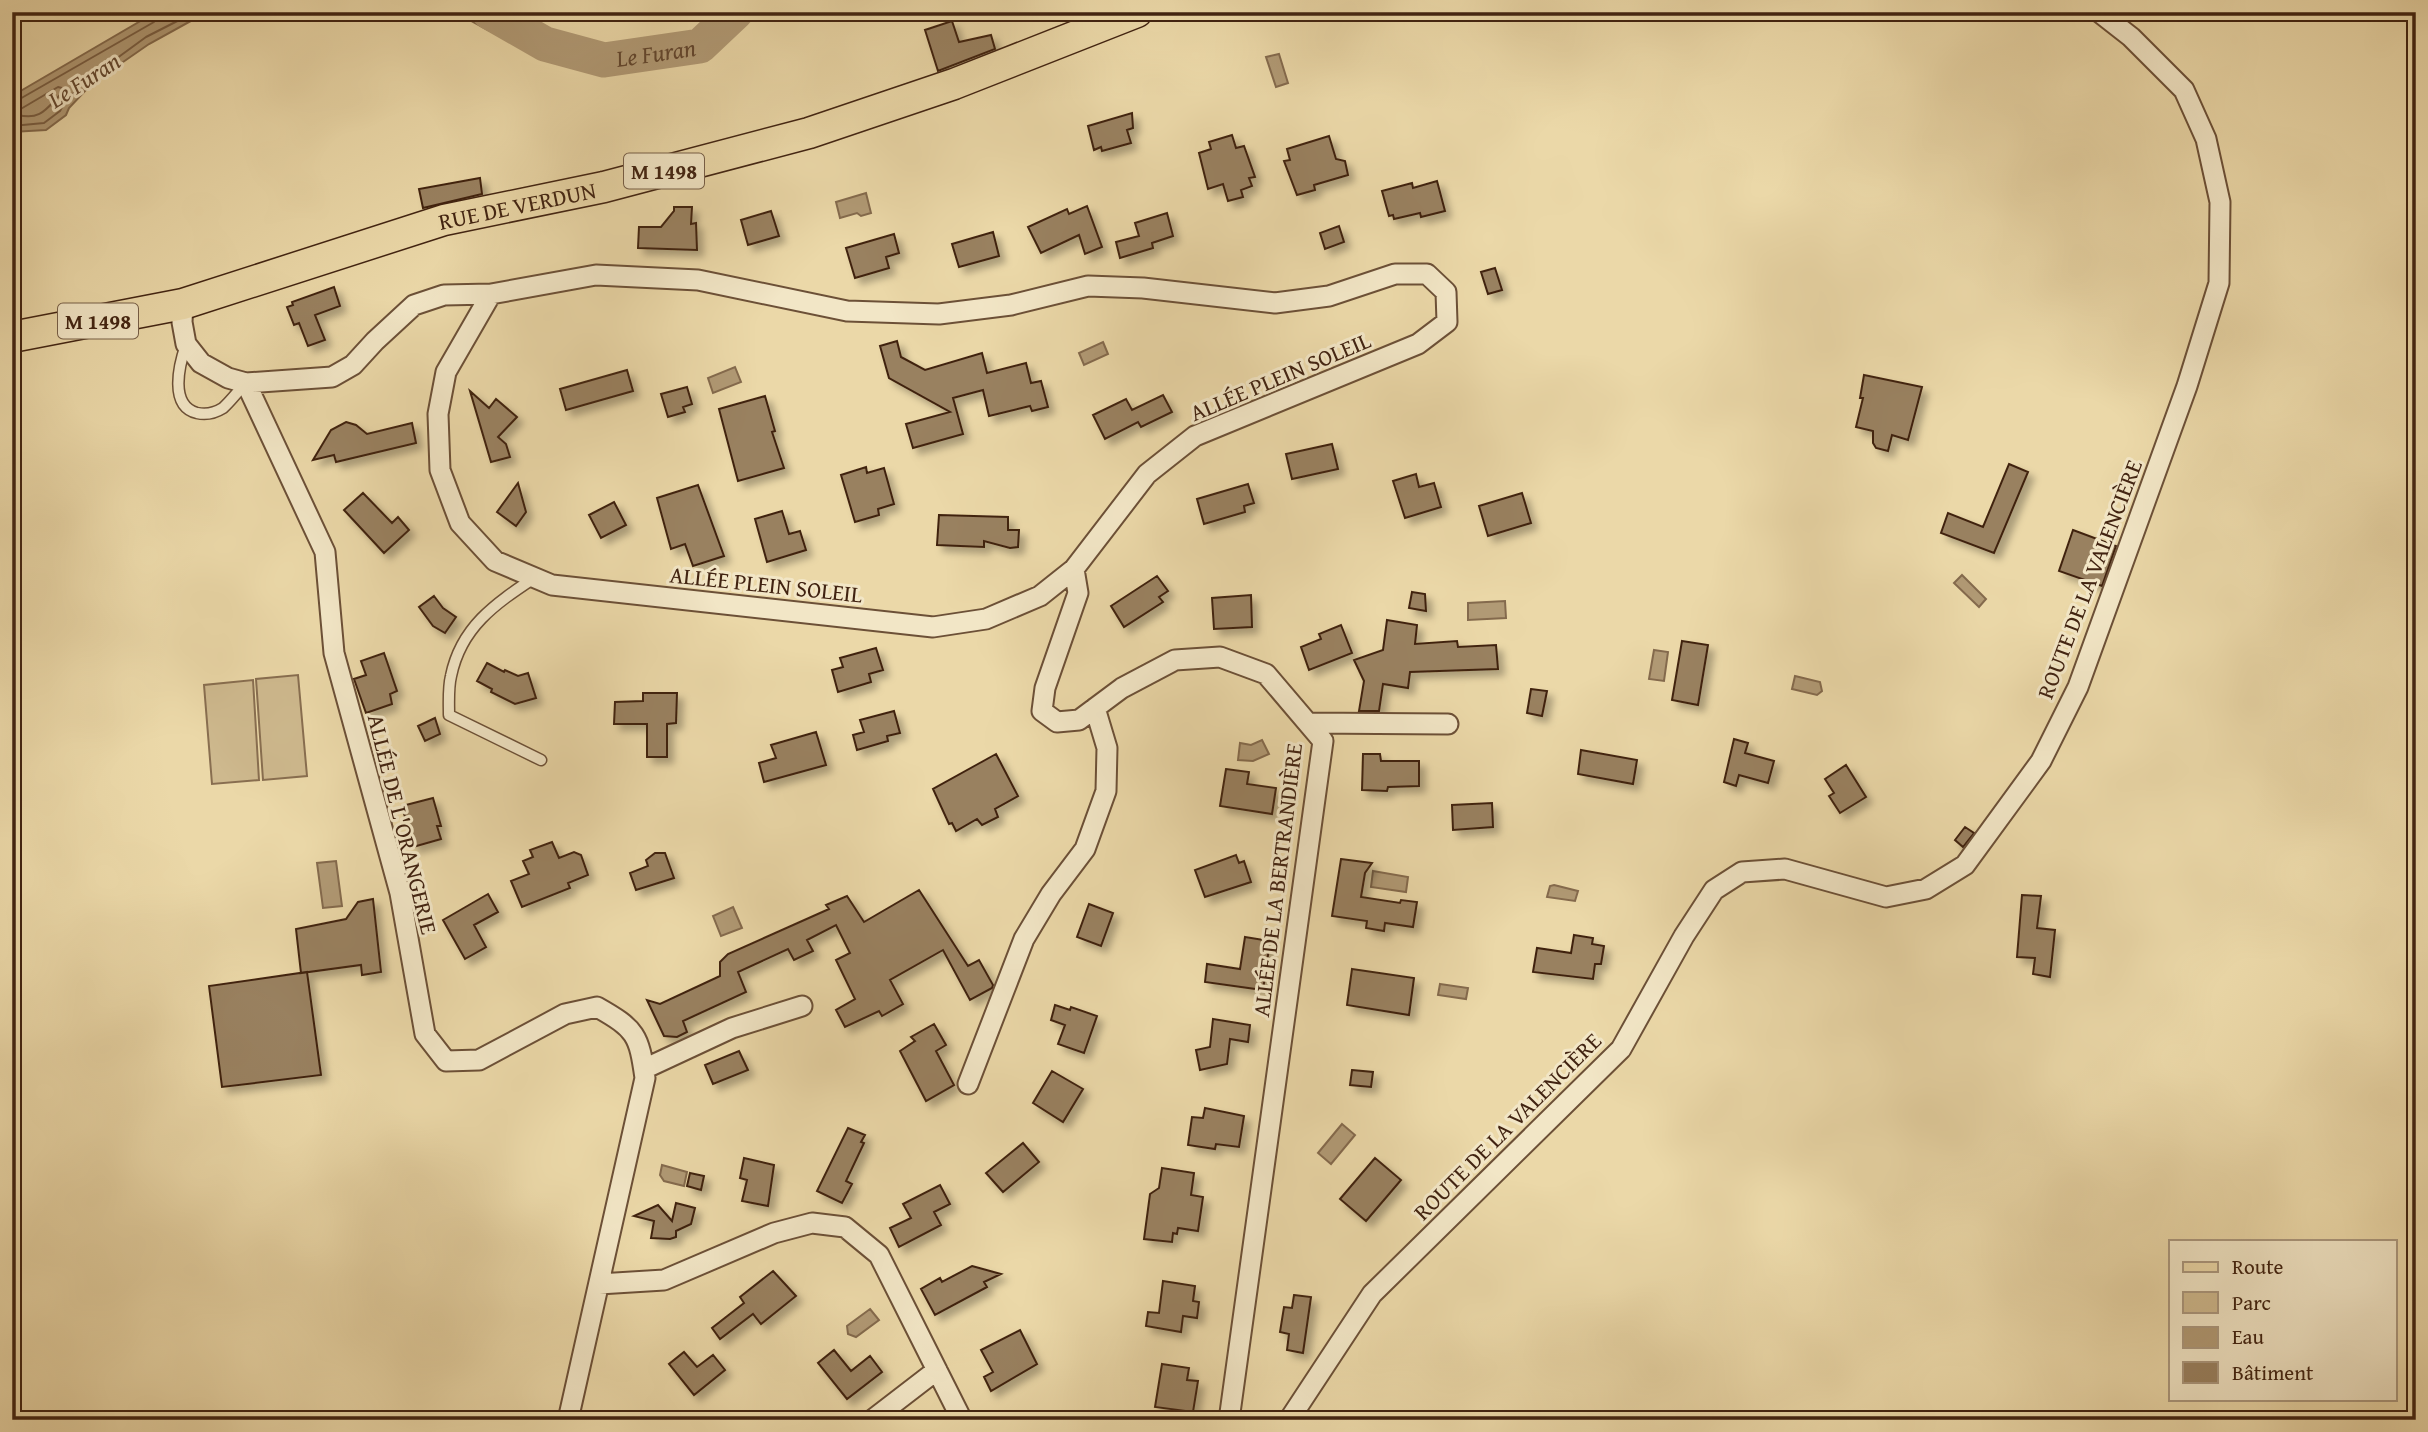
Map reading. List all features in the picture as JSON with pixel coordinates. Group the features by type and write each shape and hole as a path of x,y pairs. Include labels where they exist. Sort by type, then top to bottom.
{"main road":[{"name":"RUE DE VERDUN","path":"12,337 183,304 444,220 604,187 809,133 954,85 1137,12"}],"street":[{"name":"ROUTE DE LA VALENCIÈRE","path":"1289,1420 1372,1294 1621,1049 1684,936 1714,890 1742,872 1786,869 1886,897 1926,889 1965,865 2041,761 2078,687 2187,386 2219,283 2220,202 2201,127 2184,90 2131,37 2099,12"},
{"name":"ALLÉE PLEIN SOLEIL","path":"186,344 201,363 228,378 246,383 332,377 353,365 414,305 444,295 491,294 596,275 698,280 847,311 939,314 1011,305 1088,286 1143,288 1275,303 1329,296 1395,274 1427,274 1446,292 1447,322 1418,344 1195,436 1147,474 1074,569 1040,596 986,619 933,627 552,585 495,561 460,523 440,470 438,414 446,372 491,294"},
{"path":"183,304 182,322 186,344"},
{"name":"ALLÉE DE L'ORANGERIE","path":"246,383 325,552 334,653 400,893 425,1034 446,1061 479,1060 565,1014 597,1007 623,1022 640,1044 645,1079 568,1420"},
{"name":"ALLÉE DE LA BERTRANDIÈRE","path":"1074,569 1078,593 1045,688 1042,711 1057,722 1079,720 1122,688 1175,660 1220,657 1266,674 1323,741 1229,1420"},
{"path":"968,1084 1024,939 1051,894 1085,849 1106,791 1107,748 1095,708"},
{"path":"1308,723 1448,724"},
{"path":"644,1069 732,1028 802,1006"},
{"path":"599,1284 664,1280 774,1233 812,1223 845,1227 879,1255 962,1420"},
{"path":"872,1420 937,1370"}],"lane":[{"path":"186,344 180,362 179,395 184,406 191,411 200,414 213,413 224,407 246,383"},
{"path":"534,578 494,604 466,635 451,676 449,715 541,760"}],"green space":[{"path":"298,675 307,776 263,780 256,679"},
{"path":"253,680 259,780 212,784 204,685"}],"water":[{"path":"156,12 207,12 99,76 69,108 66,115 46,130 12,132 12,96"},
{"path":"455,12 483,12 536,36 594,46 638,58 683,47 739,12 757,12 701,56 672,65 636,71 599,68 563,52 528,46 488,30"},
{"path":"1279,54 1288,83 1276,87 1266,57"},
{"path":"866,193 871,213 861,216 857,213 840,218 836,202"},
{"path":"1103,342 1108,354 1084,365 1079,353"},
{"path":"735,367 741,382 713,393 708,378"},
{"path":"1962,575 1986,599 1979,607 1954,583"},
{"path":"1505,601 1506,618 1468,620 1468,603"},
{"path":"1654,650 1668,652 1664,681 1649,679"},
{"path":"1795,676 1820,682 1822,691 1817,695 1792,689"},
{"path":"1262,740 1269,754 1253,761 1238,760 1240,743 1251,745"},
{"path":"336,861 342,906 323,908 317,863"},
{"path":"1373,871 1408,877 1406,892 1371,887"},
{"path":"1550,886 1578,891 1575,901 1547,897"},
{"path":"733,907 742,928 721,936 713,916"},
{"path":"1440,984 1468,988 1466,999 1438,995"},
{"path":"1342,1124 1355,1135 1331,1164 1318,1153"},
{"path":"662,1165 687,1172 684,1186 664,1181 660,1175"},
{"path":"870,1309 879,1320 856,1337 848,1334 847,1326"}],"building":[{"path":"952,21 959,42 991,35 995,49 938,71 925,30"},
{"path":"1132,113 1133,128 1127,130 1131,143 1102,151 1101,147 1094,150 1088,126"},
{"path":"1232,135 1236,148 1244,146 1255,177 1249,178 1252,186 1241,190 1243,197 1228,201 1223,184 1208,189 1199,153 1211,149 1209,142"},
{"path":"1329,136 1336,159 1345,161 1348,175 1314,185 1315,190 1297,195 1284,161 1290,160 1287,149"},
{"path":"480,178 482,194 423,208 419,189"},
{"path":"1437,181 1445,211 1421,217 1420,213 1394,219 1393,215 1389,216 1382,191 1412,183 1413,188"},
{"path":"1087,206 1102,247 1085,254 1079,235 1041,253 1028,227 1067,209 1069,214"},
{"path":"674,207 692,207 691,224 696,223 697,250 638,248 639,227 661,227 674,211"},
{"path":"771,211 779,236 748,245 741,220"},
{"path":"1167,213 1173,236 1152,243 1153,248 1120,258 1116,242 1139,236 1135,223"},
{"path":"1339,226 1344,242 1325,249 1320,233"},
{"path":"993,232 999,256 959,267 952,244"},
{"path":"894,234 899,253 886,257 889,268 855,278 846,248"},
{"path":"1495,268 1502,290 1488,294 1481,272"},
{"path":"334,287 340,306 315,315 325,340 308,346 299,323 294,325 287,307 293,305 292,302"},
{"path":"897,341 901,357 925,370 982,353 987,373 1026,363 1031,383 1041,381 1048,407 1032,411 1030,406 989,416 983,390 953,398 963,434 913,448 906,424 950,412 889,378 880,346"},
{"path":"627,370 633,391 566,410 560,389"},
{"path":"1864,375 1922,387 1908,440 1892,435 1888,451 1876,448 1873,431 1856,427 1863,398 1860,398"},
{"path":"687,387 692,404 683,407 685,412 668,417 661,394"},
{"path":"470,391 489,408 496,399 517,417 498,437 506,444 510,457 491,462"},
{"path":"1163,395 1172,412 1141,427 1138,422 1105,439 1093,415 1126,399 1132,410"},
{"path":"765,396 775,431 772,432 784,468 738,481 719,409"},
{"path":"346,422 356,425 367,434 412,423 416,443 336,462 334,455 313,460 331,430"},
{"path":"1332,444 1338,469 1292,479 1286,454"},
{"path":"2009,464 2028,472 1994,553 1941,533 1948,513 1983,527"},
{"path":"866,467 867,473 884,468 894,504 878,509 879,515 855,522 841,475"},
{"path":"1416,474 1419,487 1434,483 1441,507 1405,518 1393,481"},
{"path":"518,483 526,512 516,526 497,512"},
{"path":"1248,484 1254,503 1244,506 1245,512 1204,524 1197,499"},
{"path":"698,485 724,556 693,566 685,544 671,549 657,498"},
{"path":"363,493 392,523 398,517 409,530 384,553 344,510"},
{"path":"1522,493 1531,523 1488,536 1479,506"},
{"path":"614,502 626,525 601,538 589,515"},
{"path":"782,511 789,534 800,531 806,550 767,562 755,519"},
{"path":"939,515 1008,517 1008,530 1019,530 1018,547 1010,548 984,541 984,547 937,545"},
{"path":"2073,530 2116,546 2102,586 2059,571"},
{"path":"1157,576 1168,591 1159,597 1163,602 1124,627 1111,606"},
{"path":"1412,592 1425,594 1426,611 1409,608"},
{"path":"1251,595 1252,627 1214,629 1212,598"},
{"path":"434,596 443,608 456,617 445,633 433,626 419,607"},
{"path":"1387,620 1417,625 1415,644 1457,641 1458,647 1496,645 1498,669 1410,672 1408,688 1383,684 1379,711 1359,711 1364,681 1354,660 1383,650"},
{"path":"1341,625 1352,653 1309,670 1301,647 1321,639 1319,634"},
{"path":"1682,641 1708,645 1698,705 1672,700"},
{"path":"876,648 883,670 869,674 871,682 838,692 832,670 843,667 840,658"},
{"path":"384,653 397,691 390,694 392,704 366,713 354,679 366,675 361,661"},
{"path":"487,663 518,676 528,673 536,698 515,704 491,692 492,689 477,681"},
{"path":"1531,689 1547,691 1542,716 1527,713"},
{"path":"643,693 677,693 676,723 667,724 667,757 647,757 647,724 614,724 615,702 643,701"},
{"path":"894,711 900,733 887,736 888,741 857,750 853,735 864,732 860,720"},
{"path":"435,718 440,734 425,741 418,726"},
{"path":"816,732 826,765 764,782 759,763 776,758 771,745"},
{"path":"1734,739 1748,743 1745,753 1774,761 1768,783 1739,775 1736,786 1724,782"},
{"path":"1581,750 1637,760 1633,784 1578,774"},
{"path":"996,754 1018,796 995,809 998,817 982,825 977,819 956,831 952,823 949,824 933,789"},
{"path":"1363,754 1380,754 1381,761 1419,761 1419,786 1388,787 1387,791 1362,790"},
{"path":"1846,765 1866,797 1840,813 1829,796 1834,793 1825,779"},
{"path":"1226,769 1249,772 1247,784 1276,788 1272,814 1220,806"},
{"path":"433,798 441,826 437,826 441,839 413,847 402,806"},
{"path":"1492,803 1493,827 1453,830 1452,805"},
{"path":"1965,827 1974,833 1963,847 1955,840"},
{"path":"552,842 559,858 574,852 581,855 588,875 568,883 570,888 522,907 511,881 529,874 523,861 533,857 530,850"},
{"path":"655,853 665,853 674,878 636,890 630,873 648,866 646,860"},
{"path":"1236,855 1239,863 1244,861 1251,882 1205,897 1195,870"},
{"path":"1341,859 1372,863 1365,873 1361,897 1400,903 1401,900 1417,902 1413,927 1385,923 1384,931 1366,928 1367,921 1332,916"},
{"path":"919,890 968,966 979,960 993,985 992,988 970,1000 943,950 890,980 903,1004 882,1016 879,1011 845,1027 836,1010 855,999 836,960 850,953 836,925 807,940 813,951 794,960 788,949 738,972 746,992 683,1021 687,1032 677,1037 664,1036 647,1000 660,1004 720,976 720,962 728,954 829,909 826,905 847,896 864,922"},
{"path":"488,894 498,912 474,925 486,947 465,959 443,920"},
{"path":"2022,895 2041,896 2037,928 2055,930 2050,977 2033,974 2035,958 2017,957"},
{"path":"373,899 381,972 362,975 361,965 301,973 296,929 346,919 358,902"},
{"path":"1089,904 1113,913 1101,946 1077,937"},
{"path":"1574,935 1593,938 1592,944 1604,946 1601,964 1595,964 1593,979 1533,972 1537,948 1571,953"},
{"path":"1245,937 1270,941 1263,990 1205,982 1207,964 1240,969"},
{"path":"1352,969 1414,978 1409,1015 1347,1005"},
{"path":"307,972 321,1075 222,1087 209,986"},
{"path":"1055,1005 1070,1010 1071,1007 1097,1016 1084,1053 1058,1044 1065,1025 1051,1020"},
{"path":"1213,1019 1250,1025 1248,1042 1230,1039 1227,1064 1200,1070 1196,1050 1210,1047"},
{"path":"934,1024 946,1045 936,1051 954,1085 926,1101 900,1051 915,1041 911,1037"},
{"path":"739,1051 748,1070 713,1084 705,1065"},
{"path":"1352,1070 1373,1072 1371,1087 1350,1085"},
{"path":"1052,1071 1083,1089 1063,1122 1033,1103"},
{"path":"1205,1108 1244,1116 1239,1147 1216,1144 1215,1149 1188,1145 1192,1117 1203,1118"},
{"path":"848,1128 865,1135 861,1142 864,1143 846,1181 852,1184 842,1203 817,1191"},
{"path":"1023,1143 1039,1162 1003,1192 986,1173"},
{"path":"744,1158 774,1165 768,1206 742,1201 747,1180 740,1178"},
{"path":"1375,1158 1401,1180 1366,1221 1340,1199"},
{"path":"1162,1168 1194,1173 1191,1195 1203,1197 1198,1231 1178,1228 1177,1234 1173,1233 1172,1242 1144,1239 1150,1194 1159,1188"},
{"path":"690,1173 704,1176 701,1190 687,1186"},
{"path":"940,1185 950,1204 934,1212 941,1225 899,1247 890,1228 911,1218 903,1204"},
{"path":"676,1203 695,1208 691,1224 676,1231 676,1237 670,1239 651,1238 654,1221 634,1216 658,1205 672,1221"},
{"path":"972,1266 1001,1274 984,1282 987,1287 935,1315 921,1289 940,1278 942,1282"},
{"path":"773,1271 796,1296 761,1324 753,1314 720,1339 712,1328 744,1303 740,1297"},
{"path":"1163,1281 1195,1286 1193,1301 1199,1302 1197,1318 1183,1316 1181,1332 1146,1326 1148,1312 1159,1313"},
{"path":"1294,1295 1311,1297 1303,1353 1287,1350 1289,1334 1280,1332 1284,1307 1292,1308"},
{"path":"1020,1330 1037,1364 991,1391 984,1377 993,1372 981,1350"},
{"path":"834,1350 851,1371 870,1356 882,1372 847,1399 818,1363"},
{"path":"684,1352 697,1367 713,1355 725,1370 694,1395 669,1364"},
{"path":"1162,1364 1189,1368 1187,1380 1198,1381 1193,1412 1155,1407"}],"waterway":[{"name":"Le Furan","path":"489,12 545,44 604,60 700,46 736,12"}]}
